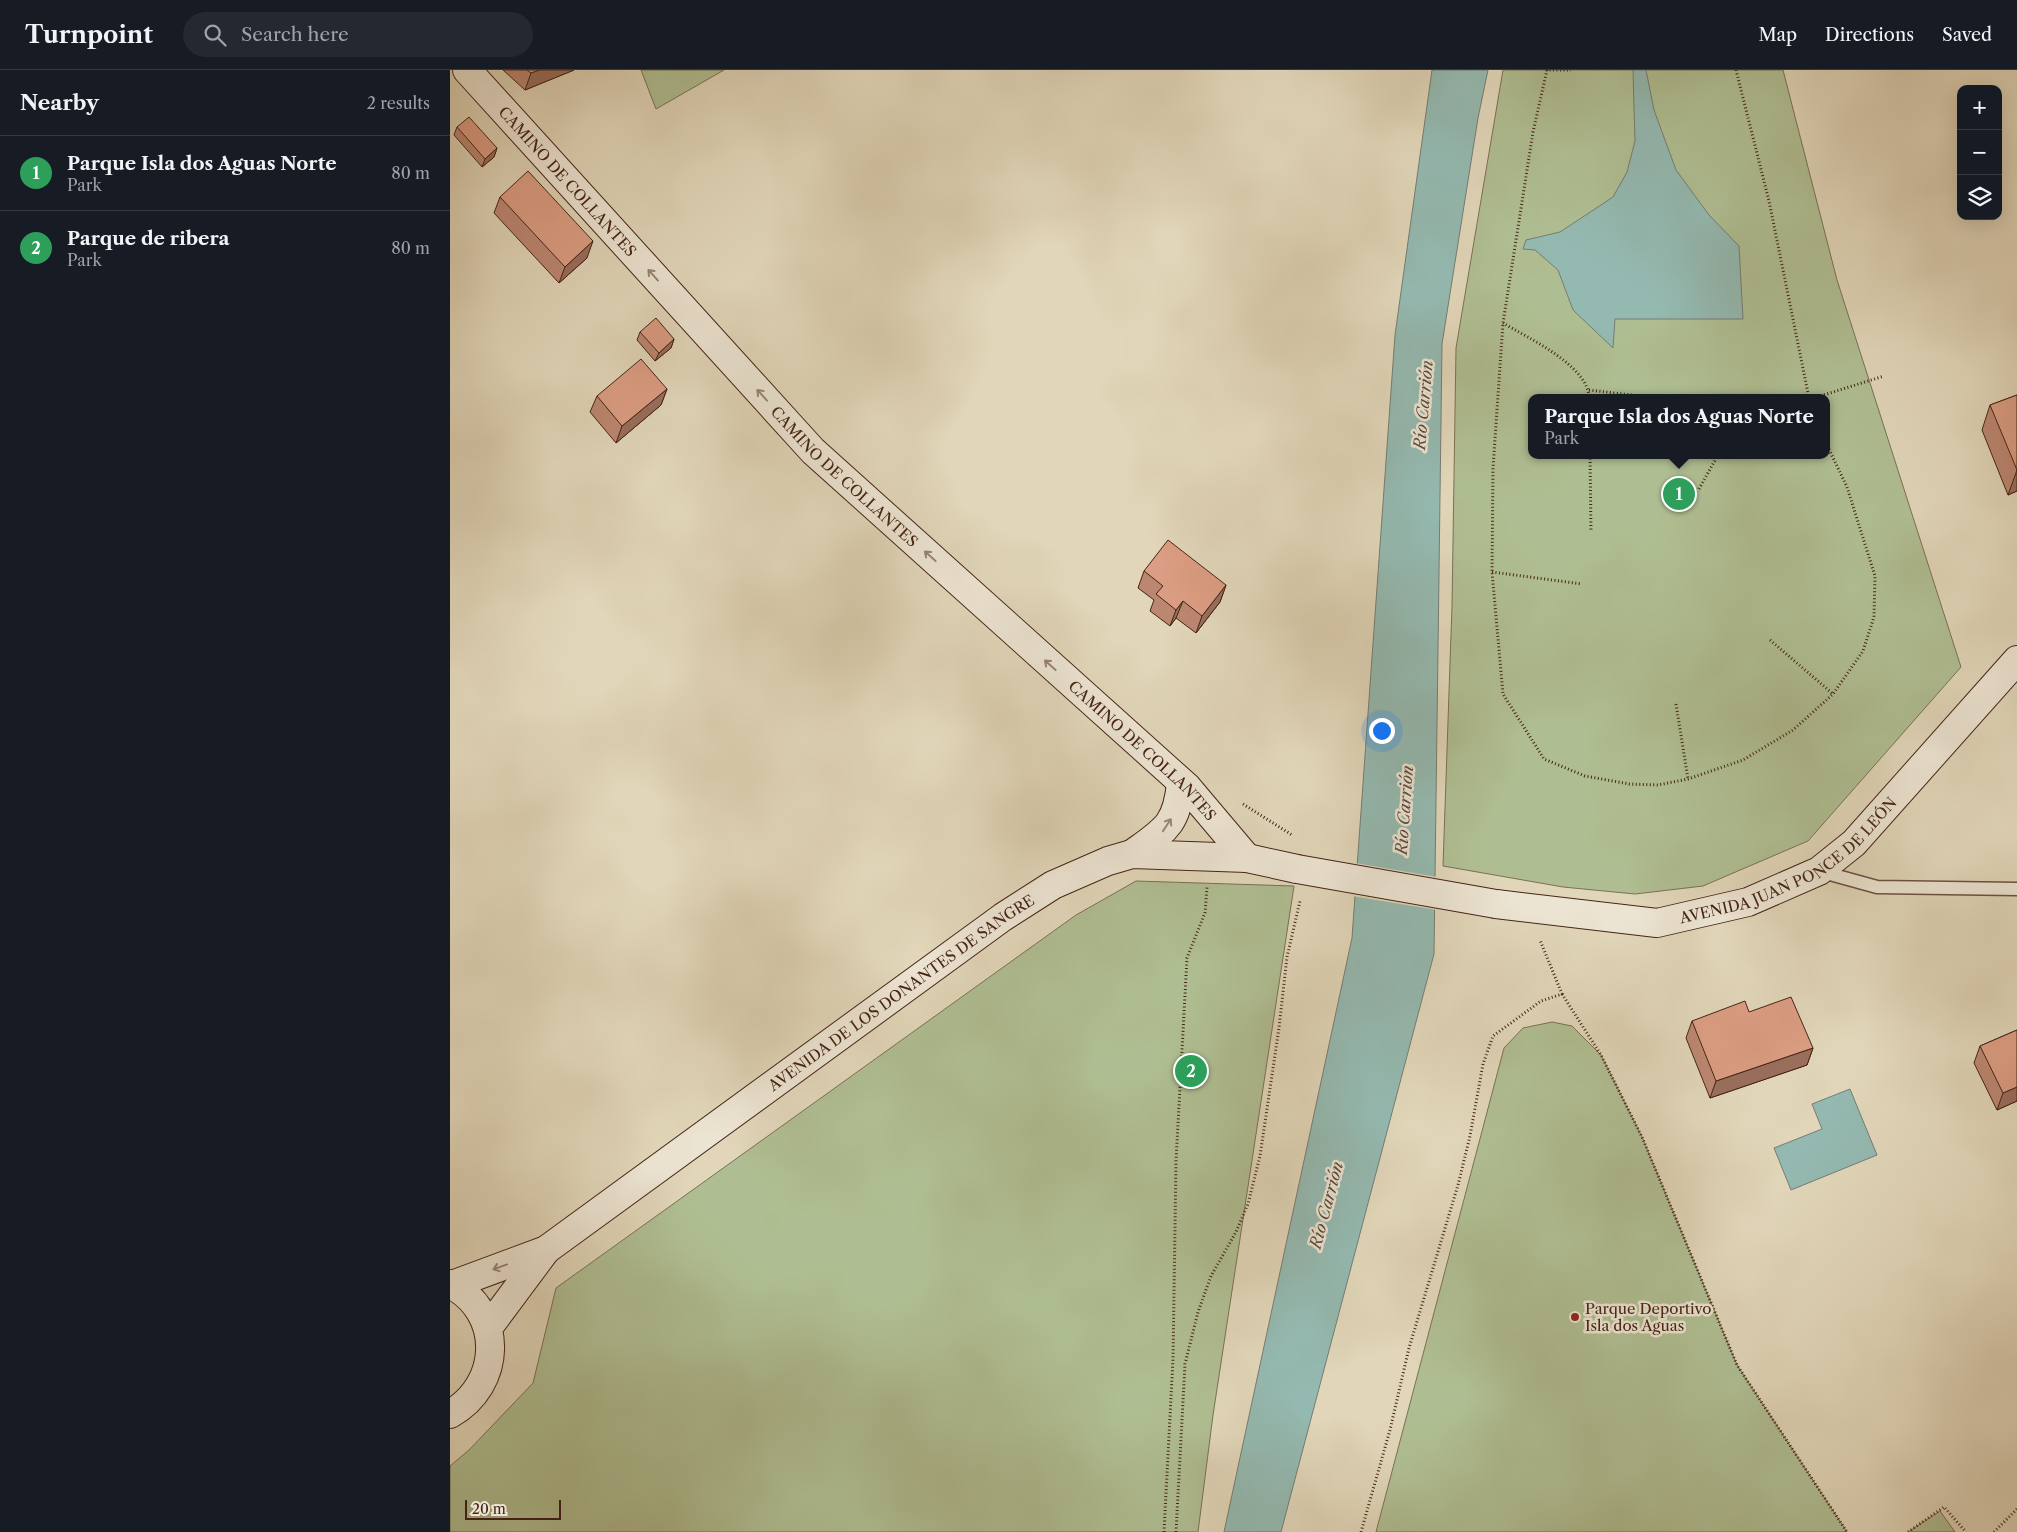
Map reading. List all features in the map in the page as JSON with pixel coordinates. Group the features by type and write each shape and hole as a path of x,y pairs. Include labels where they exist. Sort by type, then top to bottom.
{"main road":[{"name":"CAMINO DE COLLANTES","path":"467,70 813,451 1181,782 1247,858"},
{"name":"AVENIDA JUAN PONCE DE LEÓN","path":"1297,869 1496,904 1657,923 1748,902 1819,871 1854,843 2017,660"},
{"path":"1132,854 1163,832 1178,808 1181,782"},
{"name":"AVENIDA DE LOS DONANTES DE SANGRE","path":"451,1285 546,1250 1003,917 1053,885 1108,861 1132,854 1247,858 1297,869"},
{"name":"AVENIDA DE LOS DONANTES DE SANGRE","path":"488,1328 546,1250"},
{"path":"450,1414 462,1407 478,1391 488,1371 491,1350 488,1328 480,1310 467,1296 451,1285"}],"lane":[{"path":"1819,871 1877,887 2017,889"}],"path":[{"path":"1571,70 1546,70 1533,132 1503,323 1493,468 1492,572 1503,694 1544,759 1584,776 1628,784 1658,785 1688,779 1743,760 1793,730 1832,694 1863,651 1874,617 1874,576 1847,487 1830,451"},
{"path":"1736,70 1769,201 1808,394"},
{"path":"1503,323 1570,364 1589,390 1589,394"},
{"path":"1827,394 1884,376"},
{"path":"1589,390 1623,394"},
{"path":"1590,459 1591,532"},
{"path":"1699,489 1716,459"},
{"path":"1492,572 1582,584"},
{"path":"1770,640 1832,694"},
{"path":"1676,704 1688,779"},
{"path":"1242,803 1298,839"},
{"path":"1164,1532 1173,1359 1176,1161 1187,958 1205,913 1210,856"},
{"path":"1176,1532 1185,1364 1211,1276 1236,1232 1248,1204 1260,1156 1280,1028 1287,957 1301,897"},
{"path":"1527,907 1562,994 1601,1055 1642,1137 1737,1365 1847,1532"},
{"path":"1361,1532 1390,1430 1409,1348 1458,1185 1486,1055 1493,1036 1540,1001 1562,994"},
{"path":"1908,1532 1944,1507 1966,1532"},
{"path":"1994,1532 2017,1509"}],"green space":[{"path":"641,70 724,70 656,109"},
{"path":"1503,70 1783,70 1837,280 1961,667 1808,841 1703,886 1635,894 1563,887 1443,866 1452,606 1456,348"},
{"path":"1136,881 1294,886 1213,1415 1198,1532 450,1532 450,1466 469,1450 533,1383 556,1288 1076,915"},
{"name":"Parque Deportivo Isla dos Aguas","path":"1552,1022 1572,1026 1601,1055 1642,1137 1737,1365 1847,1532 1376,1532 1504,1048 1523,1028"},
{"path":"1940,1511 1955,1532 1908,1532"}],"water":[{"name":"Río Carrión","path":"1432,70 1488,70 1478,118 1442,344 1434,954 1281,1532 1224,1532 1352,938 1395,335"},
{"path":"1633,70 1646,70 1654,110 1676,170 1709,215 1739,246 1743,319 1615,319 1613,348 1573,310 1558,270 1535,250 1523,249 1526,240 1560,232 1613,197 1627,172 1635,141"},
{"path":"1850,1089 1877,1155 1791,1190 1774,1148 1822,1129 1812,1104"}],"pier":[{"path":"1355,863 1437,877 1437,910 1352,896"}],"building":[{"path":"527,70 539,70 531,73"},
{"path":"469,117 497,148 485,159 457,127"},
{"path":"528,171 593,241 565,267 500,197"},
{"path":"656,318 674,339 659,353 640,332"},
{"path":"641,359 667,389 622,426 597,396"},
{"path":"2017,395 2017,470 1990,405"},
{"path":"1168,540 1226,585 1202,616 1183,601 1176,610 1156,594 1163,586 1144,571"},
{"path":"1791,997 1813,1048 1716,1081 1692,1021 1745,1001 1749,1012"},
{"path":"2017,1030 2017,1087 2003,1093 1980,1046"}],"place":[{"name":"Parque Isla dos Aguas Norte","path":"1679,494"},
{"name":"Parque de ribera","path":"1191,1071"},
{"name":"Parque Deportivo Isla dos Aguas","path":"1575,1317"}]}
